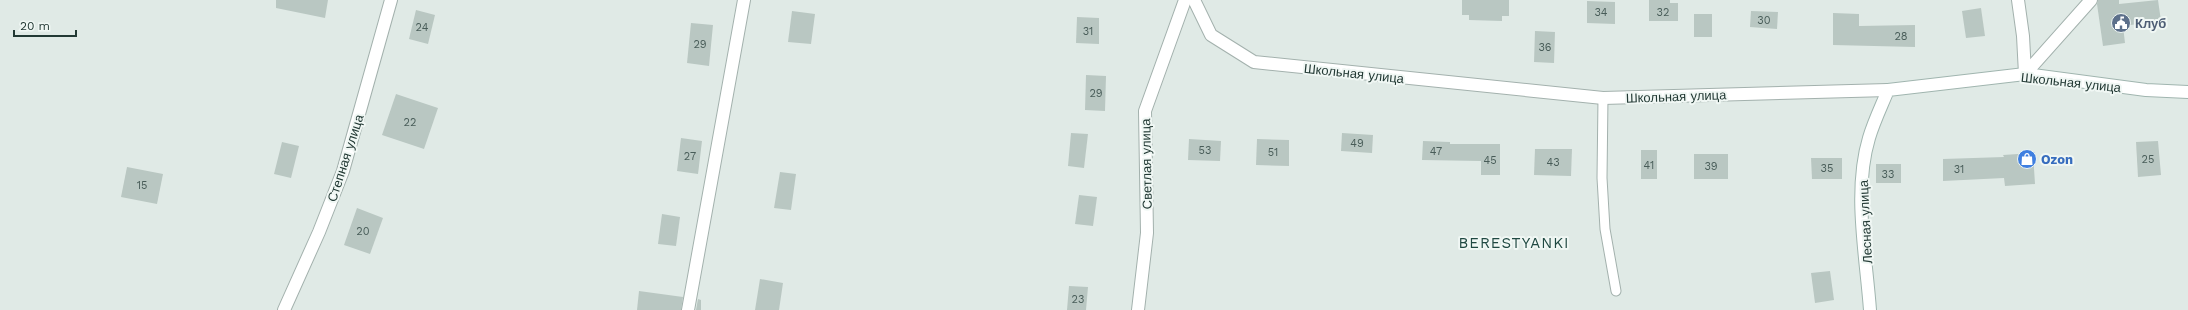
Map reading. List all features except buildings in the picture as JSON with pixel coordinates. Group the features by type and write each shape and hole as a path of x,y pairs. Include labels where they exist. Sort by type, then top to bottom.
{"street":[{"name":"Степная улица","path":"284,310 319,232 343,171 391,0"},
{"path":"688,310 744,0"},
{"name":"Светлая улица","path":"1138,310 1147,233 1145,111 1185,0"},
{"name":"Школьная улица","path":"1194,0 1211,35 1254,62 1604,98 1888,90 2025,74 2146,90 2188,92"},
{"path":"2018,0 2023,36 2025,74"},
{"path":"2025,74 2091,0"},
{"name":"Лесная улица","path":"1870,310 1861,195 1863,166 1869,137 1888,90"}],"lane":[{"path":"1604,98 1602,178 1605,229 1616,291"}],"place":[{"name":"Клуб","path":"2121,23"},
{"name":"Ozon","path":"2027,159"}],"district":[{"name":"BERESTYANKI","path":"1514,243"}]}
